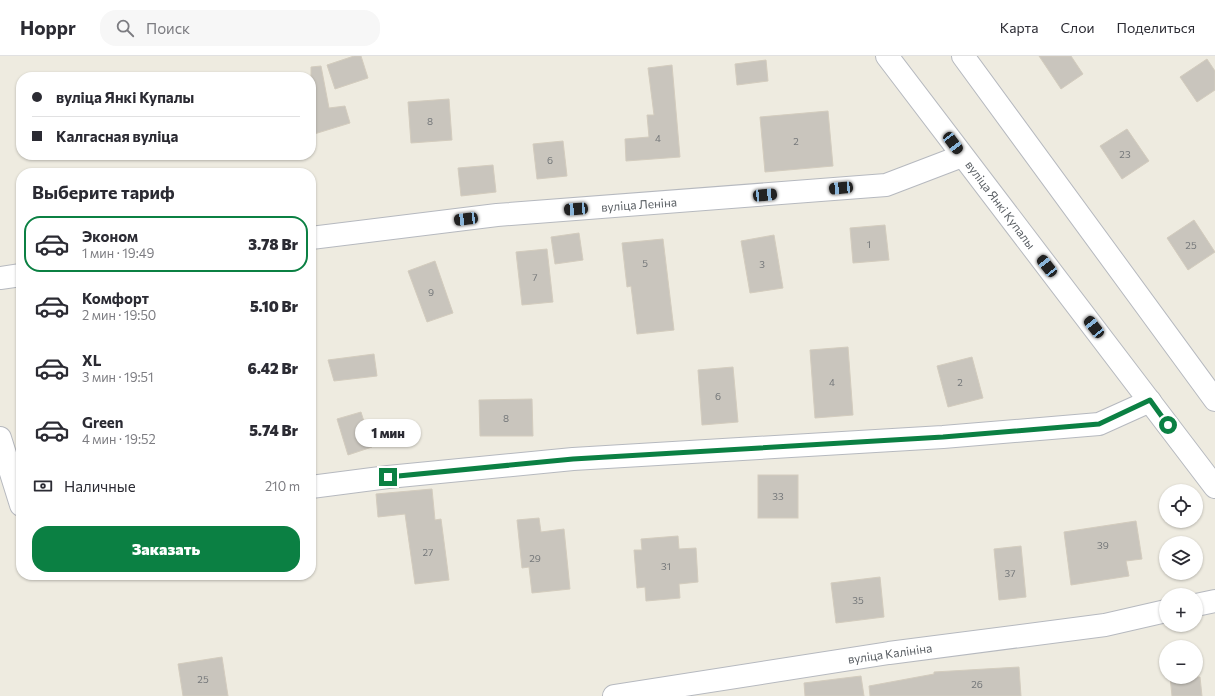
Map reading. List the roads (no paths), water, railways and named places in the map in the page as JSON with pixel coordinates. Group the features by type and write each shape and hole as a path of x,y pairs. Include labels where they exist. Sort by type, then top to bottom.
{"street":[{"name":"вуліца Янкі Купалы","path":"887,56 1215,487"},
{"path":"963,56 1215,400"},
{"name":"вуліца Леніна","path":"316,237 497,215 886,185 962,156"},
{"path":"0,278 16,276"},
{"path":"316,486 388,477 573,459 943,437 1099,424 1150,400"},
{"path":"0,438 16,489"},
{"path":"1203,604 1215,601"},
{"name":"вуліца Калініна","path":"614,696 889,653 1104,625 1159,613"}]}
